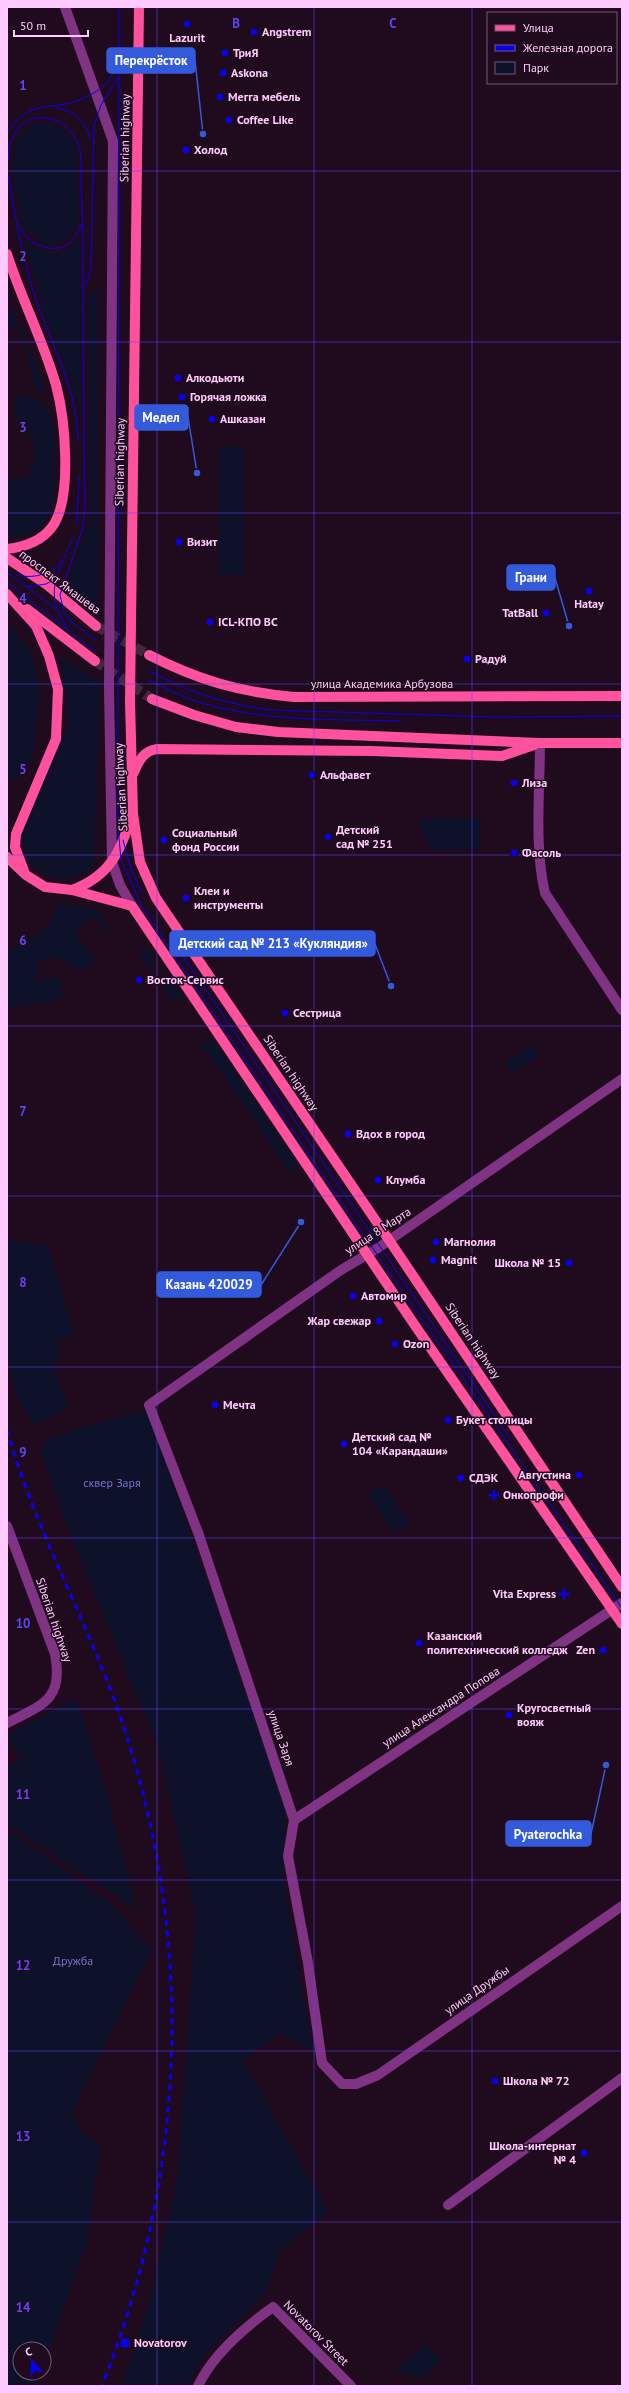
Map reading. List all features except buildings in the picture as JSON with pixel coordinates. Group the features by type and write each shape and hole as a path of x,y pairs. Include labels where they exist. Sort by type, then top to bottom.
{"main road":[{"name":"Siberian highway","path":"139,7 130,701 133,814 140,862 156,898 389,1240 622,1587"},
{"path":"7,254 56,385 62,412 64,448 64,492 60,513 52,528 32,544 7,549"},
{"name":"проспект Ямашева","path":"7,558 46,584 96,626"},
{"path":"7,593 95,662"},
{"path":"7,593 36,626 49,656 58,689 56,739 16,834 15,847 18,861 26,875"},
{"name":"улица Академика Арбузова","path":"149,655 172,667 224,686 258,694 294,697 622,696"},
{"path":"152,698 194,715 236,727 278,732 540,743 622,743"},
{"path":"132,775 142,757 148,750 157,749 372,751 502,756 540,743"},
{"path":"72,890 97,878 112,862 123,842 133,814"},
{"path":"7,857 26,875 45,887 72,890 132,906"},
{"name":"Siberian highway","path":"132,906 368,1255 622,1624"}],"street":[{"name":"Siberian highway","path":"65,7 113,141 110,610 112,862 120,885 132,906"},
{"path":"540,743 540,855 541,876 545,893 622,1010"},
{"name":"улица 8 Марта","path":"149,1406 341,1270 368,1255 622,1079"},
{"name":"улица Заря","path":"149,1406 199,1535 294,1820 288,1856 308,1963 322,2063 342,2084"},
{"name":"Siberian highway","path":"7,1526 55,1654 57,1667 56,1688 43,1704 7,1723"},
{"name":"улица Александра Попова","path":"294,1820 622,1603"},
{"name":"улица Дружбы","path":"342,2084 356,2084 378,2075 622,1906"},
{"path":"448,2205 622,2078"},
{"name":"Novatorov Street","path":"198,2386 207,2367 250,2324 274,2307 351,2386"}],"green space":[{"path":"35,123 54,124 70,136 76,150 79,211 76,227 66,240 49,245 40,241 23,227 12,175 17,136"},
{"path":"80,235 81,402 76,401 74,388 45,314 23,237 30,243 45,251 61,253 68,250"},
{"path":"88,292 98,292 98,618 67,593 90,518"},
{"path":"7,300 36,363 44,392 39,393 35,389 26,349 17,328 7,325"},
{"path":"21,396 39,400 44,404 49,413 53,426 55,442 55,479 51,510 44,525 30,534 7,536 7,472 9,471 11,479 30,478 30,469 34,454 34,445 15,413 15,401"},
{"path":"218,447 243,447 244,575 219,575"},
{"path":"7,623 17,633 32,655 40,694 32,758 18,780 7,780"},
{"path":"60,656 100,683 94,864 86,873 61,880 41,872 28,863 20,836 68,725 66,690"},
{"path":"420,818 481,818 480,849 431,850 420,827"},
{"path":"58,904 98,910 110,928 110,932 104,929 96,918 90,919 75,931 81,942 95,958 92,966 80,969 51,956 38,962 35,985 44,977 59,978 63,995 49,1003 7,1007 7,951 39,934 50,921"},
{"path":"144,949 149,951 152,955 151,965 155,971 152,973 139,953"},
{"path":"159,974 172,982 182,995 174,1003 155,977"},
{"path":"210,1040 215,1042 299,1167 290,1173 201,1044"},
{"path":"531,1044 539,1056 512,1073 505,1062"},
{"path":"7,1240 48,1247 74,1335 59,1340 55,1371 68,1407 34,1426 17,1395 7,1356"},
{"name":"сквер Заря","path":"147,1410 285,1806 283,1880 313,2051 279,2033 243,2060 328,2212 279,2252 266,2292 205,2354 188,2386 122,2386 152,2291 177,2181 196,1917 159,1749 73,1542 40,1449 48,1439 79,1428"},
{"path":"383,1485 409,1523 393,1533 368,1495"},
{"path":"77,1698 108,1799 136,1909 7,1824 7,1766 21,1761 7,1735"},
{"name":"Дружба","path":"7,1829 112,1905 151,1950 72,2113 83,2134 101,2144 86,2245 52,2343 52,2341 12,2341 12,2381 38,2381 36,2386 7,2386"},
{"path":"427,2344 441,2360 421,2379 410,2373 394,2370"}],"tunnel":[{"path":"96,626 149,655"},
{"path":"95,661 152,699"}],"tram line":[{"path":"119,7 118,826 121,860 142,907 363,1234 622,1608"},
{"path":"7,133 24,114 32,110 74,102 97,91 110,79 117,63"},
{"path":"86,285 91,267 94,126 101,105 119,76"},
{"path":"55,108 68,111 78,118 85,127 90,139"},
{"path":"7,168 11,139 20,126 29,120 39,118 59,122 68,128 75,137 79,147 81,162 83,241 85,510 82,530 60,595 64,612 72,623"},
{"path":"7,169 20,238 32,288 70,388 77,423 78,441"},
{"path":"19,226 34,243 48,248 55,248 63,247 69,244 75,237 82,223"},
{"path":"77,523 79,477"},
{"path":"68,629 60,616 54,594 58,573 73,538"},
{"path":"16,575 40,575 51,570 61,562"},
{"path":"7,572 56,609"},
{"path":"27,587 46,584 57,578"},
{"path":"7,582 95,651"},
{"path":"68,619 95,640"},
{"path":"149,671 178,685 224,701 272,710 494,717 622,716"},
{"path":"149,680 181,696 195,701 251,714 276,717 400,721"},
{"path":"123,840 131,869 141,891"},
{"path":"179,950 510,1438"}],"railway":[{"path":"7,1430 19,1469 34,1508 99,1660 127,1737 149,1818 163,1900 171,1982 171,2064 164,2145 150,2227 130,2307 102,2386"}],"place":[{"name":"Lazurit","path":"187,24"},
{"name":"Angstrem","path":"254,32"},
{"name":"ТриЯ","path":"225,53"},
{"name":"Askona","path":"223,73"},
{"name":"Мегга мебель","path":"220,97"},
{"name":"Coffee Like","path":"229,120"},
{"name":"Перекрёсток","path":"203,134"},
{"name":"Холод","path":"186,150"},
{"name":"Алкодьюти","path":"178,378"},
{"name":"Горячая ложка","path":"182,397"},
{"name":"Ашказан","path":"212,419"},
{"name":"Медел","path":"197,473"},
{"name":"Визит","path":"179,542"},
{"name":"Hatay","path":"589,591"},
{"name":"TatBall","path":"546,613"},
{"name":"ICL-КПО ВС","path":"210,622"},
{"name":"Грани","path":"569,626"},
{"name":"Радуй","path":"467,659"},
{"name":"Альфавет","path":"312,775"},
{"name":"Лиза","path":"514,783"},
{"name":"Детский сад № 251","path":"328,837"},
{"name":"Социальный фонд России","path":"164,840"},
{"name":"Фасоль","path":"514,853"},
{"name":"Клеи и инструменты","path":"186,898"},
{"name":"Восток-Сервис","path":"139,980"},
{"name":"Детский сад № 213 «Кукляндия»","path":"391,986"},
{"name":"Сестрица","path":"285,1013"},
{"name":"Вдох в город","path":"348,1134"},
{"name":"Клумба","path":"378,1180"},
{"name":"Казань 420029","path":"301,1222"},
{"name":"Магнолия","path":"436,1242"},
{"name":"Magnit","path":"433,1260"},
{"name":"Школа № 15","path":"569,1263"},
{"name":"Автомир","path":"353,1296"},
{"name":"Жар свежар","path":"379,1321"},
{"name":"Ozon","path":"395,1344"},
{"name":"Мечта","path":"215,1405"},
{"name":"Букет столицы","path":"448,1420"},
{"name":"Детский сад № 104 «Карандаши»","path":"344,1444"},
{"name":"Августина","path":"579,1475"},
{"name":"СДЭК","path":"461,1478"},
{"name":"Онкопрофи","path":"494,1495"},
{"name":"Vita Express","path":"564,1594"},
{"name":"Казанский политехнический колледж","path":"419,1643"},
{"name":"Zen","path":"603,1650"},
{"name":"Кругосветный вояж","path":"509,1715"},
{"name":"Pyaterochka","path":"606,1765"},
{"name":"Школа № 72","path":"495,2081"},
{"name":"Школа-интернат № 4","path":"584,2153"},
{"name":"Novatorov","path":"125,2343"}]}
